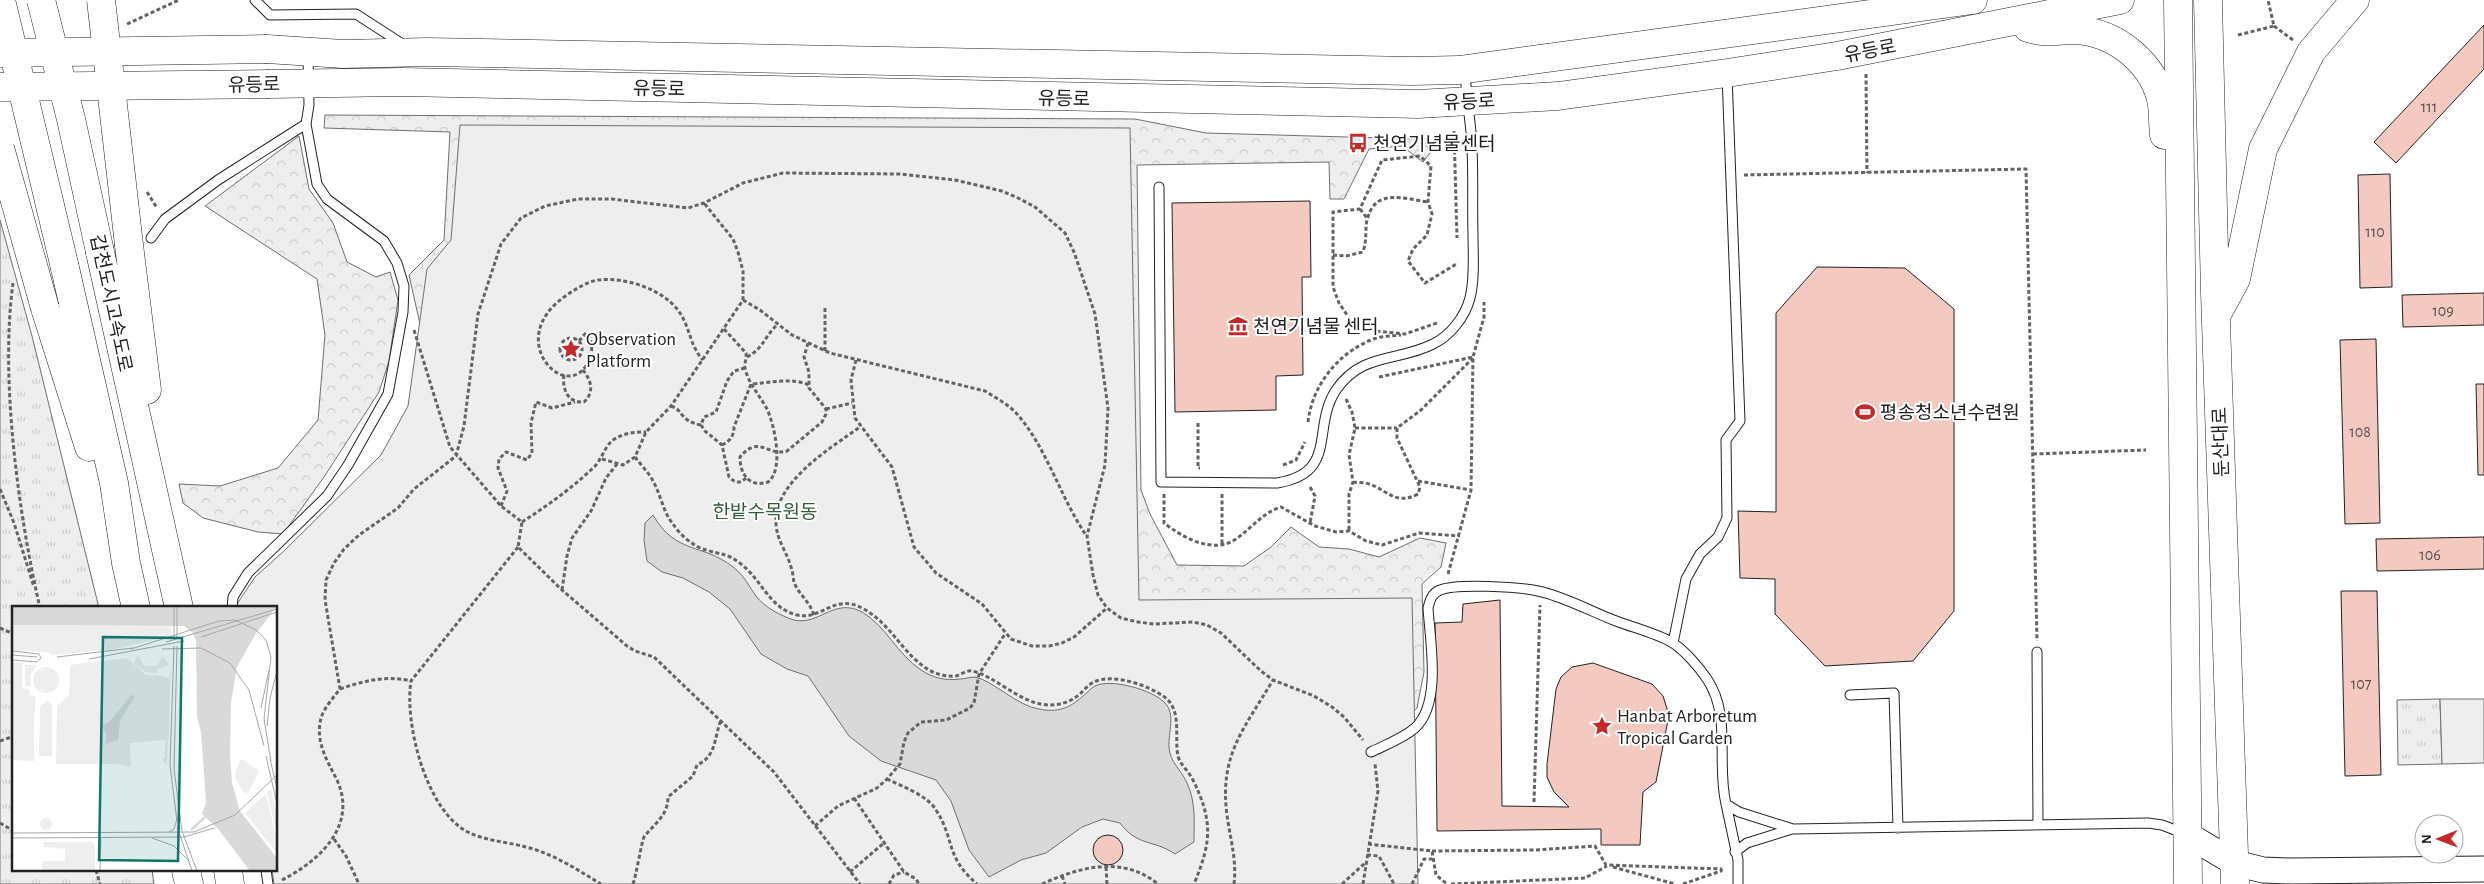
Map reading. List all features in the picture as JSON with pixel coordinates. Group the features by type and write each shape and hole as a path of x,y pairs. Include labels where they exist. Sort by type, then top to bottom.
{"main road":[{"name":"갑천도시고속도로","path":"1,0 114,483 126,563 136,606"},
{"name":"갑천도시고속도로","path":"40,0 71,119 179,606"},
{"path":"101,0 140,242 167,553"},
{"name":"유등로","path":"0,53 267,49 343,54 428,52 1412,71 1465,69 1973,0"},
{"name":"유등로","path":"0,87 423,83 1369,104 1467,101 1558,96 1837,56 2120,0"},
{"name":"둔산대로","path":"2178,0 2188,884"},
{"name":"둔산대로","path":"2208,0 2216,315 2235,873"},
{"path":"2216,315 2236,279 2263,149 2311,52 2355,0"},
{"path":"2010,23 2043,33 2076,30 2098,33 2129,50 2148,69 2162,102 2165,157 2180,195"},
{"path":"0,148 45,308 126,563"},
{"path":"2188,835 2235,873 2263,870 2484,869"}],"lane":[{"path":"256,0 270,16 356,14 405,45 428,52"},
{"path":"232,606 233,597 248,573 327,496 348,465 388,394 403,312 404,286 397,263 384,241 327,199 316,184 306,124 309,105 317,84 308,51"},
{"path":"1158,187 1161,482 1277,483 1290,481 1303,475 1314,465 1321,451 1330,402 1347,378 1368,362 1415,351 1434,344 1451,332 1463,315 1470,299 1473,275 1471,130 1465,69"},
{"path":"1673,643 1686,579 1700,554 1718,537 1726,518 1726,440 1740,421 1727,73"},
{"path":"140,242 165,219 218,180 306,124"},
{"path":"1371,752 1415,728 1428,707 1432,692 1428,608 1432,596 1452,587 1515,588 1540,591 1673,643 1707,678 1718,699 1722,740 1722,787 1738,860 1738,884"},
{"path":"2037,652 2038,825"},
{"path":"1850,695 1894,693 1898,828"},
{"path":"1726,804 1739,812 1794,829"},
{"path":"1735,852 1747,843 1794,829 2153,823 2188,835"}],"path":[{"path":"126,25 179,0"},
{"path":"2268,0 2274,26 2299,44"},
{"path":"2238,35 2274,26"},
{"path":"1866,74 1867,173"},
{"path":"1454,131 1457,244"},
{"path":"1360,210 1382,160 1420,156 1431,166 1428,202 1432,214 1427,234 1413,248 1408,261 1425,283 1458,262"},
{"path":"1731,176 2026,169 2037,652"},
{"path":"340,689 325,600 326,580 344,549 359,535 398,508 414,489 456,456 464,426 478,314 500,244 521,218 545,206 578,199 612,199 688,208 704,203 743,183 783,174 900,174 955,180 1002,191 1035,207 1065,233 1086,283 1095,314 1107,399 1107,438 1104,465 1087,536 1094,582 1098,595 1107,608 1121,618 1154,624 1193,622 1207,625 1221,633 1273,680 1314,696 1332,707 1353,727 1371,752 1378,791 1363,884"},
{"path":"1333,255 1346,256 1363,252 1368,238 1367,218 1373,205 1386,197 1428,202"},
{"path":"602,459 624,465 636,457 646,432 671,406 743,300 743,271 738,252 733,240 704,203"},
{"path":"1360,210 1367,218"},
{"path":"1360,210 1333,212 1333,287 1339,303 1351,321 1376,331 1405,334"},
{"path":"1457,253 1458,272"},
{"path":"579,341 586,333 592,348 588,362 582,369 570,375 564,375 552,369 540,355 539,334 542,324 554,307 565,296 581,286 598,280 612,280 657,292 666,298 682,315 695,351 704,360"},
{"path":"1444,589 1471,490 1473,357 1484,317 1484,298"},
{"path":"743,300 760,310 777,325 825,351 985,391 1001,401 1016,413 1030,432 1075,519 1087,536"},
{"path":"825,307 825,351"},
{"path":"403,312 415,331 450,447 500,506 522,522"},
{"path":"1308,425 1313,398 1337,362 1372,339 1405,334 1437,323 1442,317"},
{"path":"747,357 760,349 777,325"},
{"path":"724,329 743,347 747,357 745,368 751,384 771,418 776,452 777,466 773,478 761,484 750,482 746,478 740,464 740,457 745,452 759,446 776,452 780,453 793,447 822,422 826,414 826,408 811,394 809,372 804,357 808,343"},
{"path":"569,338 579,341 583,347 581,355 575,360 564,358 560,352 563,342 569,338"},
{"path":"1354,428 1397,428 1421,410 1473,357"},
{"path":"856,360 851,380 855,418 860,427 883,452 892,467 914,547 936,573 982,604 1011,639 1032,646 1056,645 1074,637 1107,608"},
{"path":"701,425 704,417 716,412 727,381 734,371 745,368"},
{"path":"500,506 507,491 498,468 499,459 506,452 527,460 532,453 531,423 536,402 552,408 575,402 584,402 591,392 589,378 582,369"},
{"path":"564,375 564,389 575,402"},
{"path":"751,384 800,381 809,385"},
{"path":"722,444 730,439 734,433 734,427 751,384"},
{"path":"1346,398 1352,412 1354,428 1349,455 1352,482 1349,494 1350,531"},
{"path":"826,408 852,403"},
{"path":"671,406 676,408 688,422 701,425 705,431 722,444 729,478 737,482 742,482 746,478"},
{"path":"1198,423 1198,468 1207,468"},
{"path":"814,615 810,602 795,585 791,566 781,546 776,526 777,507 784,490 802,471 860,427"},
{"path":"1352,482 1369,484 1390,496 1408,499 1418,494 1420,487 1397,438 1397,428"},
{"path":"601,884 557,857 470,833 452,820 436,795 414,745 408,696 411,681 518,547 522,522 543,508 602,459 610,442 619,436 646,432"},
{"path":"1275,468 1296,460 1307,440"},
{"path":"2033,454 2146,450"},
{"path":"636,457 653,481 672,524 681,534 700,548 725,553 740,562 757,578 762,588 778,606 798,615 814,615 834,604 855,604 882,620 918,662 926,668 946,676 956,676 966,671 979,674 1030,700 1052,706 1070,701 1092,682 1112,679 1142,686 1166,698 1176,715 1178,758 1191,776 1209,826 1204,860 1194,884"},
{"path":"562,590 567,556 572,538 591,511 606,478 617,464"},
{"path":"1418,481 1471,490"},
{"path":"1310,487 1315,496 1310,523"},
{"path":"0,489 14,523 39,606"},
{"path":"1164,493 1164,522 1180,536 1205,544 1222,544 1234,540 1269,510 1281,507 1310,523 1336,532 1350,531 1366,542 1382,545 1419,533 1460,536"},
{"path":"1222,494 1222,544"},
{"path":"518,547 562,590 627,646 635,651 654,657 774,772 860,884"},
{"path":"1534,802 1540,591"},
{"path":"0,628 12,633"},
{"path":"815,826 838,806 877,788 888,779 900,764 904,742 912,729 920,722 955,717 970,708 974,703 979,674 1005,634"},
{"path":"275,884 308,863 334,839 341,821 341,792 323,753 320,727 322,716 340,689 357,683 386,678 411,681"},
{"path":"1234,884 1234,858 1227,815 1225,778 1237,740 1273,680"},
{"path":"634,884 644,837 659,821 668,804 668,797 693,776 697,765 705,761 711,754 721,720"},
{"path":"0,741 12,737"},
{"path":"888,779 929,802 936,810 958,865 977,884"},
{"path":"854,798 904,872 916,879 919,884"},
{"path":"0,823 12,831"},
{"path":"334,839 346,856 358,884"},
{"path":"850,872 885,842"},
{"path":"1368,844 1432,851 1535,850 1595,846 1606,866 1675,884"},
{"path":"1432,851 1436,874 1449,884 1585,878 1606,866 1722,869 1721,871 1682,884"},
{"path":"1367,855 1379,856 1394,884"},
{"path":"1412,884 1424,859 1432,859"},
{"path":"1342,884 1366,863"},
{"path":"1106,867 1106,884"},
{"path":"1042,884 1084,868 1125,867 1139,871 1158,884"},
{"path":"889,884 894,875 904,872"},
{"path":"1062,876 1065,884"},
{"path":"914,884 916,879"}],"green space":[{"path":"325,115 1135,119 1206,133 1417,139 1425,142 1430,153 1423,162 1402,146 1369,149 1344,199 1330,199 1329,162 1137,165 1141,490 1150,514 1177,565 1244,566 1271,547 1291,527 1319,547 1349,549 1379,557 1420,538 1446,543 1441,567 1422,584 1424,672 1417,708 1402,723 1163,619 424,342 409,275 444,240 450,132 324,128"},
{"name":"한밭수목원동","path":"460,125 1130,128 1139,600 1412,598 1418,884 274,884 272,872 278,872 278,606 236,606 237,604 255,577 381,455 408,406 427,269 451,240"},
{"path":"299,136 309,189 333,223 347,262 376,277 390,272 398,300 389,361 379,392 324,477 283,534 258,532 203,518 183,503 179,484 220,486 278,468 318,420 325,335 317,279 205,206"},
{"path":"0,220 32,336 99,606 12,606 12,872 152,872 154,884 0,884"},
{"path":"2440,699 2442,764 2398,765 2397,700"},
{"path":"2440,699 2484,699 2484,763 2442,764"}],"shaded area":[{"path":"653,515 671,537 690,547 711,554 737,570 759,600 773,611 794,620 803,621 843,608 852,608 862,612 878,625 905,656 921,670 935,677 950,680 975,677 982,679 1022,703 1046,710 1057,710 1068,706 1094,687 1111,683 1142,690 1159,698 1168,707 1170,713 1169,747 1171,757 1185,778 1192,797 1194,842 1175,854 1133,836 1120,823 1103,819 1082,827 1046,853 1021,860 989,877 969,850 951,801 936,780 881,761 849,736 808,676 787,669 761,654 730,609 709,592 683,578 662,572 647,561 644,540 645,523"}],"building":[{"path":"2484,25 2484,69 2396,163 2374,142"},
{"path":"2390,174 2392,287 2360,288 2358,175"},
{"name":"천연기념물 센터","path":"1310,201 1311,277 1302,277 1303,375 1276,376 1276,410 1175,412 1172,203"},
{"name":"평송청소년수련원","path":"1817,267 1905,268 1954,309 1954,611 1913,661 1825,666 1775,614 1775,579 1740,578 1738,511 1776,512 1776,313"},
{"path":"2484,293 2484,325 2403,327 2402,295"},
{"path":"2376,339 2380,523 2345,524 2340,340"},
{"path":"2476,384 2484,384 2484,475 2478,475"},
{"path":"2484,537 2484,569 2377,571 2376,539"},
{"path":"2341,591 2377,591 2381,775 2345,776"},
{"path":"1500,600 1502,806 1569,807 1554,792 1547,777 1556,689 1561,677 1572,667 1593,663 1652,684 1663,696 1669,715 1656,782 1643,792 1640,845 1601,845 1601,829 1437,831 1435,623 1462,622 1463,604"},
{"path":"1108,835 1119,839 1123,850 1119,861 1108,865 1097,861 1093,850 1097,839"}],"place":[{"name":"천연기념물센터","path":"1358,143"},
{"name":"천연기념물 센터","path":"1238,326"},
{"name":"Observation Platform","path":"571,349"},
{"name":"평송청소년수련원","path":"1865,412"},
{"name":"Hanbat Arboretum Tropical Garden","path":"1602,726"}]}
